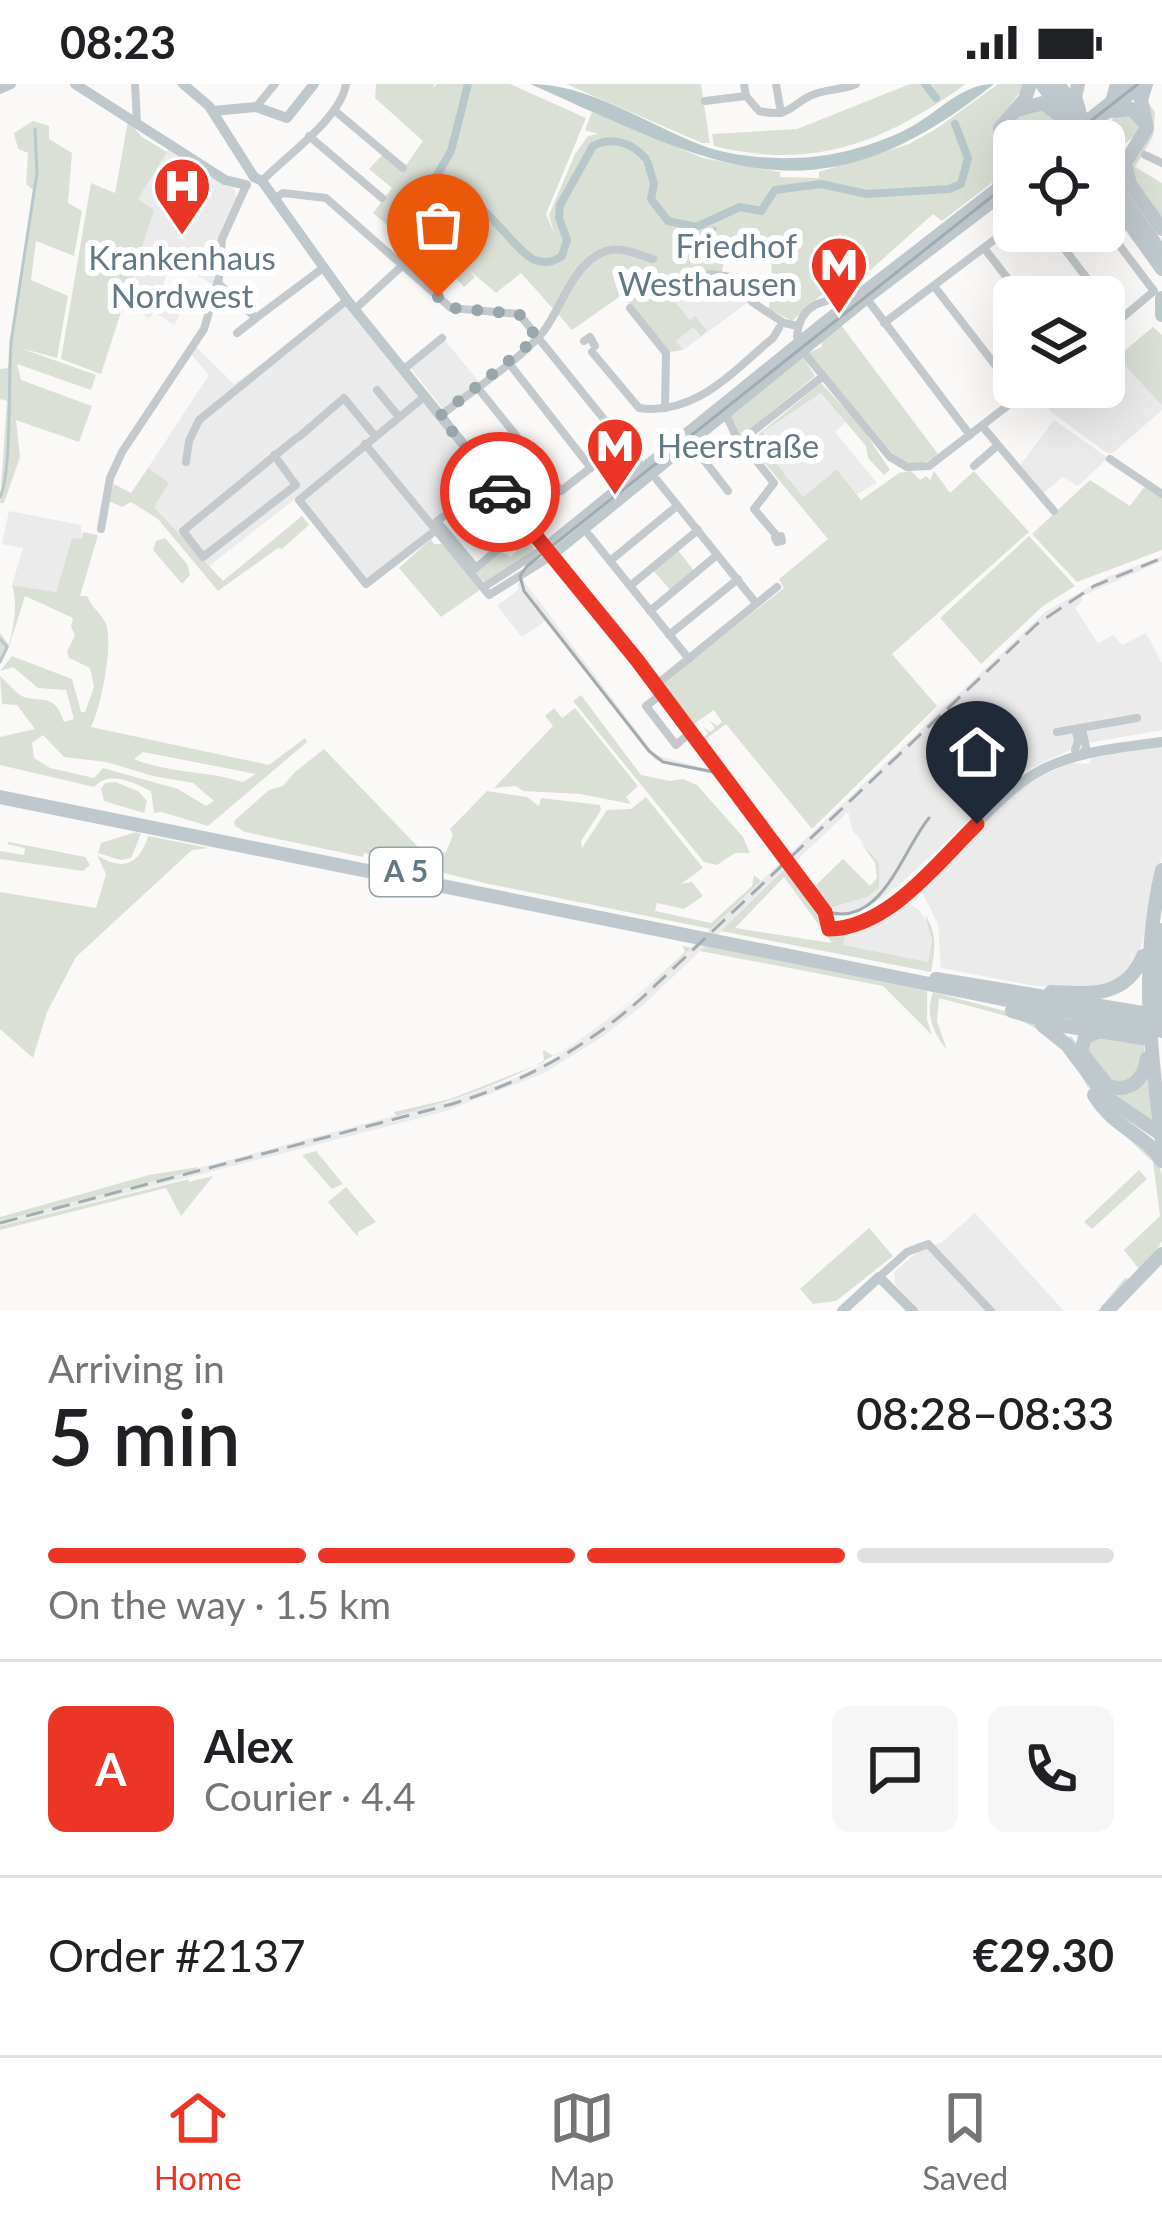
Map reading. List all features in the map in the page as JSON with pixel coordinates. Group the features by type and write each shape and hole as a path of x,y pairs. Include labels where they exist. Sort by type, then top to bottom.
{"highway":[{"path":"1007,120 1025,99 1030,84"},
{"path":"1050,84 1075,120"},
{"path":"1050,84 1075,120"},
{"path":"1078,84 1075,97 1081,120"},
{"path":"1117,84 1112,106 1136,111 1142,118 1142,129 1125,148"},
{"path":"1130,184 1125,163 1147,128 1141,100 1145,84"},
{"path":"1012,120 1024,107 1047,104 1066,120"},
{"path":"1125,179 1162,230"},
{"path":"1125,189 1162,240"},
{"path":"1125,201 1162,253"},
{"path":"1125,216 1162,268"},
{"path":"1162,298 1162,315"},
{"name":"A 5","path":"0,793 188,836 1156,1029"},
{"name":"A 5","path":"0,793 949,981 1156,1029"},
{"path":"139,831 188,836"},
{"path":"1162,870 1156,929 1156,1029 1162,1070"},
{"path":"1159,1136 1154,951 1162,896"},
{"path":"972,989 1109,992 1134,975 1156,929"},
{"path":"949,981 1027,1016 1058,1036 1111,1102 1159,1136"},
{"path":"1027,1016 1102,1032"},
{"path":"1156,1029 1146,1068 1127,1088 1111,1088 1098,1078 1081,1052 1084,1037 1156,1029"},
{"path":"1076,1058 1108,1115 1153,1148 1162,1161"},
{"path":"1112,1311 1159,1257"}],"main road":[{"path":"0,88 11,84"},
{"path":"75,84 226,180 273,200 692,732 825,912 827,927 834,930 886,908 1022,783 1064,759 1080,741 1162,739"},
{"path":"184,84 213,111 251,187"},
{"path":"213,111 256,107 287,118 314,84"},
{"path":"1100,120 1131,84"},
{"path":"1112,106 1145,84"},
{"path":"548,552 586,532 800,343 993,196"},
{"path":"548,552 730,409 822,322 861,298"},
{"path":"846,1311 886,1281"},
{"path":"846,1311 886,1281"},
{"path":"886,1281 909,1311"}],"street":[{"path":"135,84 137,123"},
{"path":"256,107 275,84"},
{"path":"101,529 112,474 204,329 218,283 221,239 251,187 334,110 346,84"},
{"path":"744,84 746,96 759,111 781,113 793,110 810,95 856,84"},
{"path":"776,84 781,113"},
{"path":"808,84 810,95"},
{"path":"704,101 746,96"},
{"path":"334,110 403,168"},
{"path":"309,136 382,198"},
{"path":"1145,155 1162,163"},
{"path":"273,200 284,193 326,198 452,308 519,314 756,603"},
{"path":"884,323 993,241"},
{"path":"984,248 1006,276"},
{"path":"440,416 537,338 566,290 606,251 650,259"},
{"path":"1067,252 1085,276"},
{"path":"1124,252 1154,291 1125,317"},
{"path":"186,462 189,440 199,420 351,304 373,296 403,266"},
{"path":"237,333 323,268"},
{"path":"710,274 746,279 752,302 800,343 821,376 899,464 914,469 929,466 1006,408"},
{"path":"218,283 256,318"},
{"path":"934,286 993,362"},
{"path":"800,343 811,308 824,298 861,298 970,435"},
{"path":"811,308 830,302 833,307 822,322"},
{"path":"630,308 666,353 665,408"},
{"path":"592,352 639,409 692,404 773,338 781,324"},
{"path":"403,370 442,338"},
{"path":"508,362 591,468"},
{"path":"742,440 821,376"},
{"path":"477,387 564,489 622,442"},
{"path":"377,390 399,417"},
{"path":"424,397 299,500 366,584 436,530"},
{"path":"274,455 296,485 203,557 183,530 274,455 344,398 375,436"},
{"path":"730,409 726,420 774,483 754,509 777,536"},
{"path":"709,426 731,428"},
{"path":"982,426 1054,511"},
{"path":"690,442 728,490"},
{"path":"365,444 473,570"},
{"path":"974,466 997,446"},
{"path":"1110,459 1162,494"},
{"path":"495,485 437,521 486,591 548,552"},
{"path":"463,503 498,549 473,570"},
{"path":"610,561 677,506"},
{"path":"630,586 698,530"},
{"path":"586,532 688,659"},
{"path":"650,610 717,555"},
{"path":"669,634 737,579"},
{"path":"692,732 674,743 646,706 688,659 777,587"},
{"path":"1058,732 1080,741 1137,718"},
{"path":"886,1281 920,1245"},
{"path":"886,1281 920,1245"},
{"path":"920,1245 934,1246 991,1311"}],"shaded area":[{"path":"376,84 434,84 433,88 437,84 510,84 586,118 546,214 554,233 549,215 575,154 588,136 598,134 585,130 592,112 703,158 780,172 780,177 819,178 819,172 909,144 998,84 1026,84 999,120 993,120 993,182 942,221 933,214 846,292 820,296 792,321 769,309 772,258 726,248 725,280 695,282 670,296 690,320 695,316 707,331 701,336 693,327 676,341 683,350 669,352 622,295 572,330 521,273 496,293 468,269 475,277 464,287 373,213 392,188 369,169 386,151 404,168 423,141 375,98"},
{"path":"530,84 596,98 711,148 781,158 836,153 880,141 918,123 959,94 994,84 930,129 872,157 817,169 764,169 656,139"},
{"path":"566,84 701,84 710,143 702,143"},
{"path":"910,84 966,84 907,122 847,146 784,155 714,146 712,134 797,129"},
{"path":"1145,98 1155,112 1153,136 1135,167 1162,183 1162,218 1132,168 1138,147 1148,135"},
{"path":"1038,105 1056,120 1015,120"},
{"path":"1132,112 1140,124 1138,133 1125,144 1125,120 1114,118"},
{"path":"33,121 49,126 49,139 72,153 68,203 82,211 74,256 36,241 31,280 68,296 57,358 20,348 96,375 91,390 17,364 21,380 92,406 79,442 16,420 20,457 4,503 0,503 7,401 0,399 0,369 8,368 33,190 26,184 28,153 18,149 14,133"},
{"path":"128,121 142,137 167,152 138,199 154,210 101,374 61,359 91,183 115,193"},
{"name":"Krankenhaus Nordwest","path":"169,148 233,187 237,198 222,234 215,286 172,260 162,288 193,307 192,312 186,309 180,314 174,325 154,312 149,319 123,299 154,210 137,200"},
{"path":"699,280 743,280 750,301 683,350 675,341 694,326 670,297"},
{"path":"349,302 492,479 366,582 300,495 208,567 153,507 168,483 148,468 209,375 189,352 194,345 234,384"},
{"path":"841,325 938,454 933,458 920,464 900,462 808,353 822,347 821,341"},
{"path":"1153,327 1162,335 1162,405 1125,366 1125,350"},
{"path":"444,339 479,382 444,410 410,367"},
{"path":"802,356 815,376 742,436 730,422 730,414"},
{"path":"1125,364 1162,405 1113,453 1048,408 1125,408"},
{"path":"821,383 860,425 890,470 884,475 868,458 866,446 821,393 763,432 765,437 755,446 803,497 837,469 861,500 899,473 911,471 920,480 926,476 930,480 934,471 950,493 974,471 1029,532 892,654 937,706 812,829 726,724 703,741 694,729 704,737 708,733 702,726 710,732 715,728 709,720 717,726 722,722 714,710 691,726 660,685 784,588 779,579 828,539 748,443"},
{"path":"822,392 846,422 835,432 877,483 857,494 837,469 803,497 755,446 764,437 762,433"},
{"path":"1054,420 1108,458 1078,486 1062,477 1043,494 1019,467"},
{"path":"148,468 169,483 154,507 223,581 302,516 309,525 218,591 158,519 131,502 122,507 109,501 114,484 131,493"},
{"path":"1090,480 1130,506 1145,486 1162,497 1162,550 1077,582 1032,534"},
{"path":"9,511 81,525 82,539 72,539 56,592 12,585 23,548 2,544"},
{"path":"83,532 98,535 80,596 87,596 104,620 108,642 99,706 91,727 269,765 305,738 307,742 208,826 154,813 151,791 129,781 107,779 94,787 0,765 0,737 35,729 17,705 2,704 0,676 21,695 52,703 64,722 74,719 66,690 38,688 13,667 0,671 12,656 72,679 81,712 85,712 94,687 90,668 69,658 67,652 75,635 73,618 25,596 8,650 0,659 0,633 9,645 14,622 12,585 56,592 72,538 82,539","holes":["43,735 64,757 193,783 214,801 206,806 178,789 103,768 94,778 50,768 34,758 32,743","143,752 256,774 243,782 160,767 134,759"]},
{"path":"1029,536 1075,586 1043,606 981,664 940,618"},
{"path":"165,538 187,564 190,575 182,584 153,550 156,541"},
{"path":"431,539 443,544 480,590 441,617 399,568"},
{"path":"527,540 535,550 485,582 475,572 500,551 511,557"},
{"path":"677,549 695,572 671,591 652,569"},
{"path":"1162,556 1162,561 1082,596 1075,608 1098,643 1114,635 1122,645 1146,633 1162,663 1162,730 1082,744 1019,774 896,888 867,908 834,916 829,909 867,897 879,888 879,862 853,831 848,812 642,1006 544,1073 443,1112 0,1226 0,1221 450,1101 513,1079 556,1057 633,1002 1045,612 1107,577"},
{"path":"523,580 655,755 719,772 655,760 545,621 522,637 497,606"},
{"path":"581,695 641,775 697,785 743,837 750,853 735,853 717,865 704,862 573,701"},
{"path":"554,708 562,718 575,708 638,786 626,797 631,804 580,794 523,791 516,786 494,788 553,726 545,716"},
{"path":"1162,747 1162,855 1143,940 1123,979 1093,988 1035,986 941,968 938,924 919,886 966,839 972,839 984,821 1030,781 1071,763 1089,764 1092,756"},
{"path":"324,749 419,848 433,856 446,852 453,835 450,829 487,791 527,797 539,806 541,798 600,805 581,841 582,848 607,810 631,809 646,797 703,868 681,884 692,882 703,896 684,909 657,903 655,911 711,923 752,886 754,875 761,881 711,929 484,883 364,853 363,857 245,832 235,826 234,821 269,790 283,786"},
{"path":"115,782 138,791 147,801 144,813 104,801 101,789"},
{"path":"141,834 131,858 120,860 98,853 101,843"},
{"path":"148,836 209,848 192,850 76,957 47,1012 33,1058 0,1029 0,892 96,908 106,874 97,855 115,863 129,862"},
{"path":"9,842 85,857 90,865 83,871 0,859 0,851 24,855 25,848"},
{"path":"861,842 879,862 879,888 867,897 827,909 812,889 843,859 870,886 877,878 875,863"},
{"path":"786,868 828,931 906,902 845,932 843,945 928,962 932,940 925,915 934,936 934,956 931,972 721,931","holes":["784,877 832,943 735,928"]},
{"path":"906,902 929,925 928,962 842,946 845,932"},
{"path":"616,929 691,948 598,1026 685,952 683,946"},
{"path":"706,946 927,991 932,1035 883,986 700,951"},
{"path":"933,992 1016,1014 1051,1033 1073,1057 1103,1113 1158,1158 1162,1241 1149,1262 1103,1311 1098,1311 1125,1278 1139,1269 1124,1250 1160,1216 1153,1162 1104,1116 1056,1039 1018,1019 939,998 937,1021 947,1050 932,1022"},
{"path":"1071,1036 1112,1089 1147,1069 1158,1129 1127,1112 1066,1039"},
{"path":"1089,1036 1144,1039 1140,1075 1113,1085 1082,1044"},
{"path":"532,1067 443,1102 396,1116 394,1112 450,1099"},
{"path":"316,1151 343,1184 332,1189 302,1155"},
{"path":"198,1167 0,1221 0,1217 149,1175"},
{"path":"1139,1170 1147,1179 1092,1229 1084,1222"},
{"path":"213,1176 181,1216 166,1188 0,1230 0,1226"},
{"path":"346,1187 376,1222 358,1232 358,1237 328,1202"},
{"path":"975,1213 1064,1311 919,1311 895,1284 894,1272 923,1247 941,1243"},
{"path":"869,1228 893,1256 836,1301 813,1304 800,1289"}],"waterway":[{"path":"468,84 451,151 433,182 481,208 535,260 549,262 562,256 567,240 560,205 593,146 622,143 646,159"},
{"path":"925,84 936,98"},
{"path":"648,163 654,184 651,199 668,221 696,227 740,207 761,211 775,190 821,184 867,194 949,189 961,184 968,158 955,124"},
{"path":"11,342 37,173 35,129"},
{"path":"712,243 715,228"},
{"path":"0,497 8,447 11,344"},
{"path":"0,639 7,647 0,662"}],"tram line":[{"path":"1092,120 1138,84"},
{"path":"929,818 875,899 860,910 842,914 822,910 719,773 663,762 649,751 524,591 520,576 993,196"}],"railway":[{"path":"0,1223 452,1104 553,1061 600,1032 643,997 1037,624 1094,586 1162,558"}],"way so far":[{"path":"438,297 452,308 519,314 537,338 440,416 500,492"}],"place":[{"name":"Krankenhaus Nordwest","path":"182,237"},
{"name":"Friedhof Westhausen","path":"839,316"},
{"name":"Heerstraße","path":"615,497"}],"route":[{"path":"500,492 692,732 825,912 829,929 867,919 886,908 977,824"}]}
